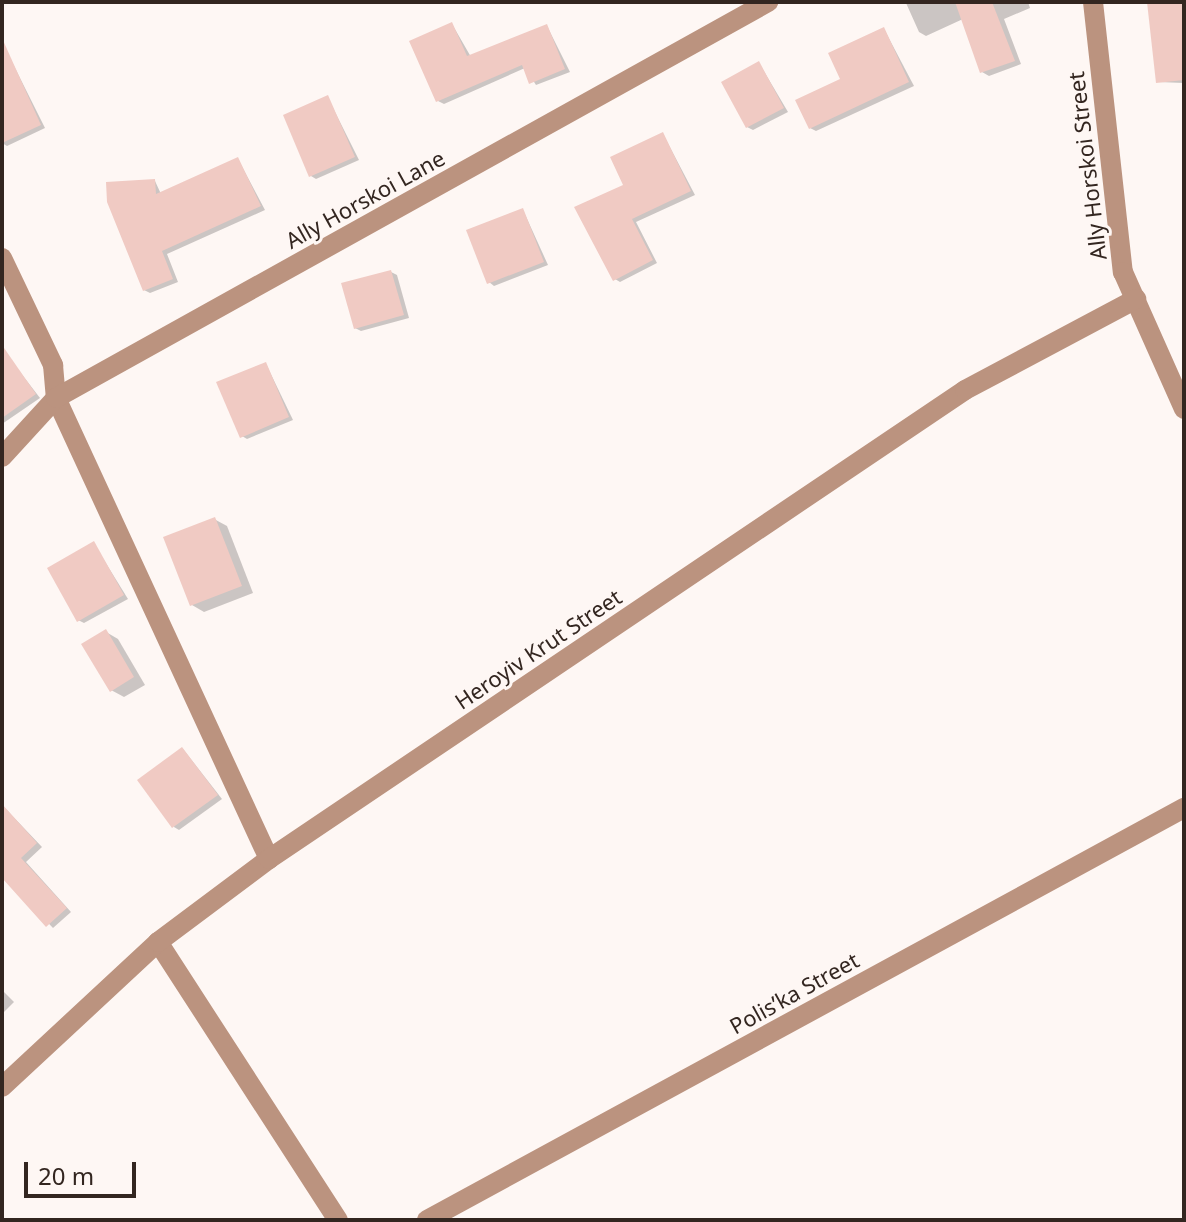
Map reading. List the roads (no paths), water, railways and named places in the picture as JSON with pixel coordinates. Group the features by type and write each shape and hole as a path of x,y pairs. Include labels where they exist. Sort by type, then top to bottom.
{"street":[{"name":"Ally Horskoi Lane","path":"2,457 56,398 768,2"},
{"name":"Ally Horskoi Street","path":"1093,2 1123,272 1184,409"},
{"path":"2,258 53,365 56,398 269,859"},
{"name":"Heroyiv Krut Street","path":"2,1087 158,942 269,859 965,390 1136,299"},
{"name":"Polisʹka Street","path":"427,1220 1184,808"},
{"path":"158,942 338,1220"}]}
